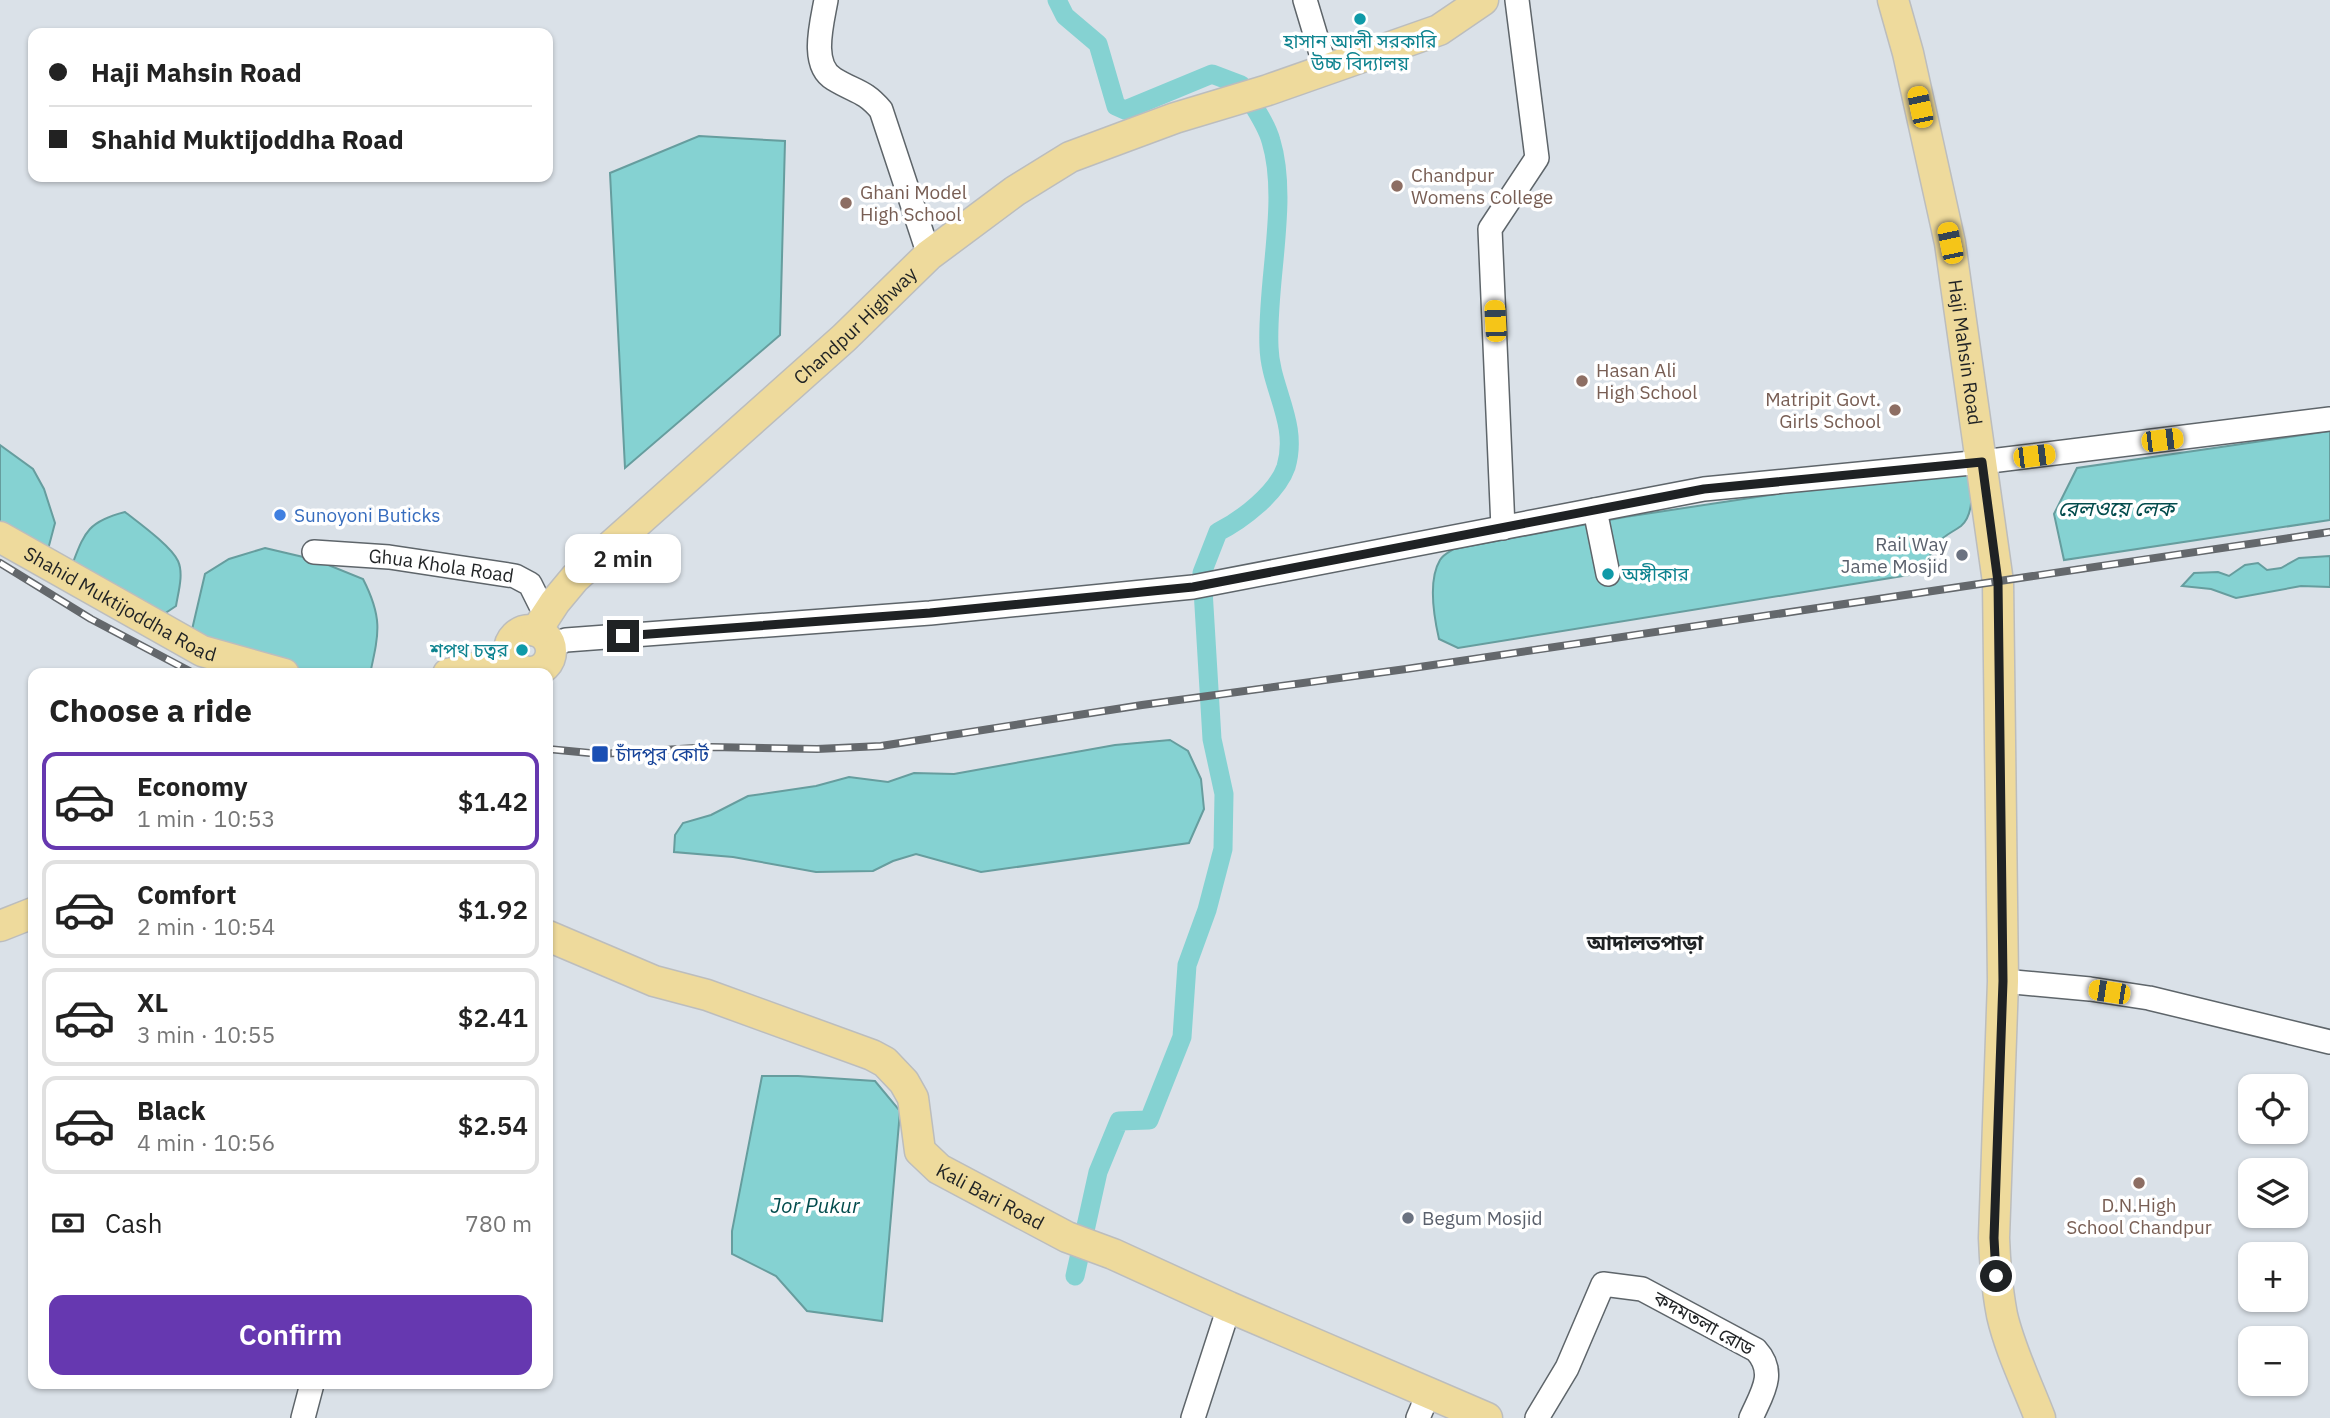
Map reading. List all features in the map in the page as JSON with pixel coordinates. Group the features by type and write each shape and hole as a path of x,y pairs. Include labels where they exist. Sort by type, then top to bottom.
{"main road":[{"name":"Chandpur Highway","path":"517,668 510,648 516,636 522,632 552,627 575,578 844,338 929,255 1015,191 1070,158 1175,118 1268,90 1439,30 1483,0"},
{"name":"Haji Mahsin Road","path":"1893,0 1909,53 1950,243 1998,582 2003,981 1994,1238 1996,1276 2003,1316 2040,1418"},
{"name":"Shahid Muktijoddha Road","path":"0,537 202,650 264,668"},
{"path":"0,926 28,915"},
{"name":"Kali Bari Road","path":"553,938 654,981 707,995 872,1055 885,1062 904,1082 913,1098 920,1151 939,1169 1067,1237 1113,1254 1229,1307 1423,1405 1487,1418"}],"street":[{"path":"826,0 820,42 821,64 831,78 868,95 881,110 929,255"},
{"path":"1306,0 1326,70"},
{"path":"1503,528 1490,229 1537,158 1517,0"},
{"path":"552,627 930,613 1193,587 1704,489 1982,462 2330,419"},
{"path":"1595,510 1608,574"},
{"name":"Ghua Khola Road","path":"314,552 389,557 515,576 530,584 552,627"},
{"path":"2003,981 2090,989 2149,998 2330,1042"},
{"name":"কদমতলা রোড","path":"1537,1418 1567,1368 1603,1284 1642,1289 1756,1350 1766,1361 1767,1379 1751,1418"},
{"path":"1193,1418 1229,1307"},
{"path":"303,1418 311,1389"}],"water":[{"path":"699,136 785,141 780,335 625,468 610,173"},
{"name":"রেলওয়ে লেক","path":"2330,431 2330,520 2064,560 2054,514 2077,468"},
{"path":"0,445 33,469 44,489 55,523 46,557 0,529"},
{"path":"1947,468 1968,473 1971,493 1968,515 1961,526 1940,540 1923,567 1915,574 1458,648 1439,639 1434,610 1434,578 1440,560 1454,549 1625,517"},
{"path":"125,512 169,549 180,566 176,606 155,620 70,570 88,532 102,520"},
{"path":"265,548 316,560 363,579 376,615 377,636 371,668 274,668 191,634 205,574 229,559"},
{"path":"2330,556 2330,587 2301,586 2236,598 2211,589 2182,586 2194,573 2218,572 2229,576 2245,565 2258,563 2267,570 2281,568 2299,558"},
{"path":"1170,740 1188,751 1201,779 1204,809 1189,843 981,872 916,854 873,871 816,872 733,857 674,852 675,835 683,823 711,815 748,796 816,786 849,777 888,782 914,773 954,774 1115,745"},
{"name":"Jor Pukur","path":"762,1076 875,1081 900,1111 882,1321 807,1311 776,1276 732,1254 732,1231"}],"waterway":[{"path":"1057,0 1065,16 1098,44 1116,106 1125,110 1212,74 1241,85 1262,119 1271,141 1278,189 1269,347 1289,435 1286,467 1281,477 1258,505 1218,532 1202,573 1212,739 1224,794 1223,849 1207,910 1187,965 1182,1037 1149,1120 1119,1121 1098,1172 1075,1276"}],"railway":[{"path":"553,749 600,754 711,747 817,749 881,746 1142,705 1406,669 2330,532"},
{"path":"0,563 91,619 184,668"}],"place":[{"name":"হাসান আলী সরকারি উচ্চ বিদ্যালয়","path":"1360,19"},
{"name":"Chandpur Womens College","path":"1397,186"},
{"name":"Ghani Model High School","path":"846,203"},
{"name":"Hasan Ali High School","path":"1582,381"},
{"name":"Matripit Govt. Girls School","path":"1895,410"},
{"name":"Sunoyoni Buticks","path":"280,515"},
{"name":"Rail Way Jame Mosjid","path":"1962,555"},
{"name":"অঙ্গীকার","path":"1608,574"},
{"name":"শপথ চত্বর","path":"522,650"},
{"name":"চাঁদপুর কোর্ট","path":"600,754"},
{"name":"D.N.High School Chandpur","path":"2139,1183"},
{"name":"Begum Mosjid","path":"1408,1218"}],"district":[{"name":"আদালতপাড়া","path":"1645,942"}],"route":[{"path":"623,636 930,613 1193,587 1704,489 1982,462 1998,582 2003,981 1994,1238 1996,1276"}]}
